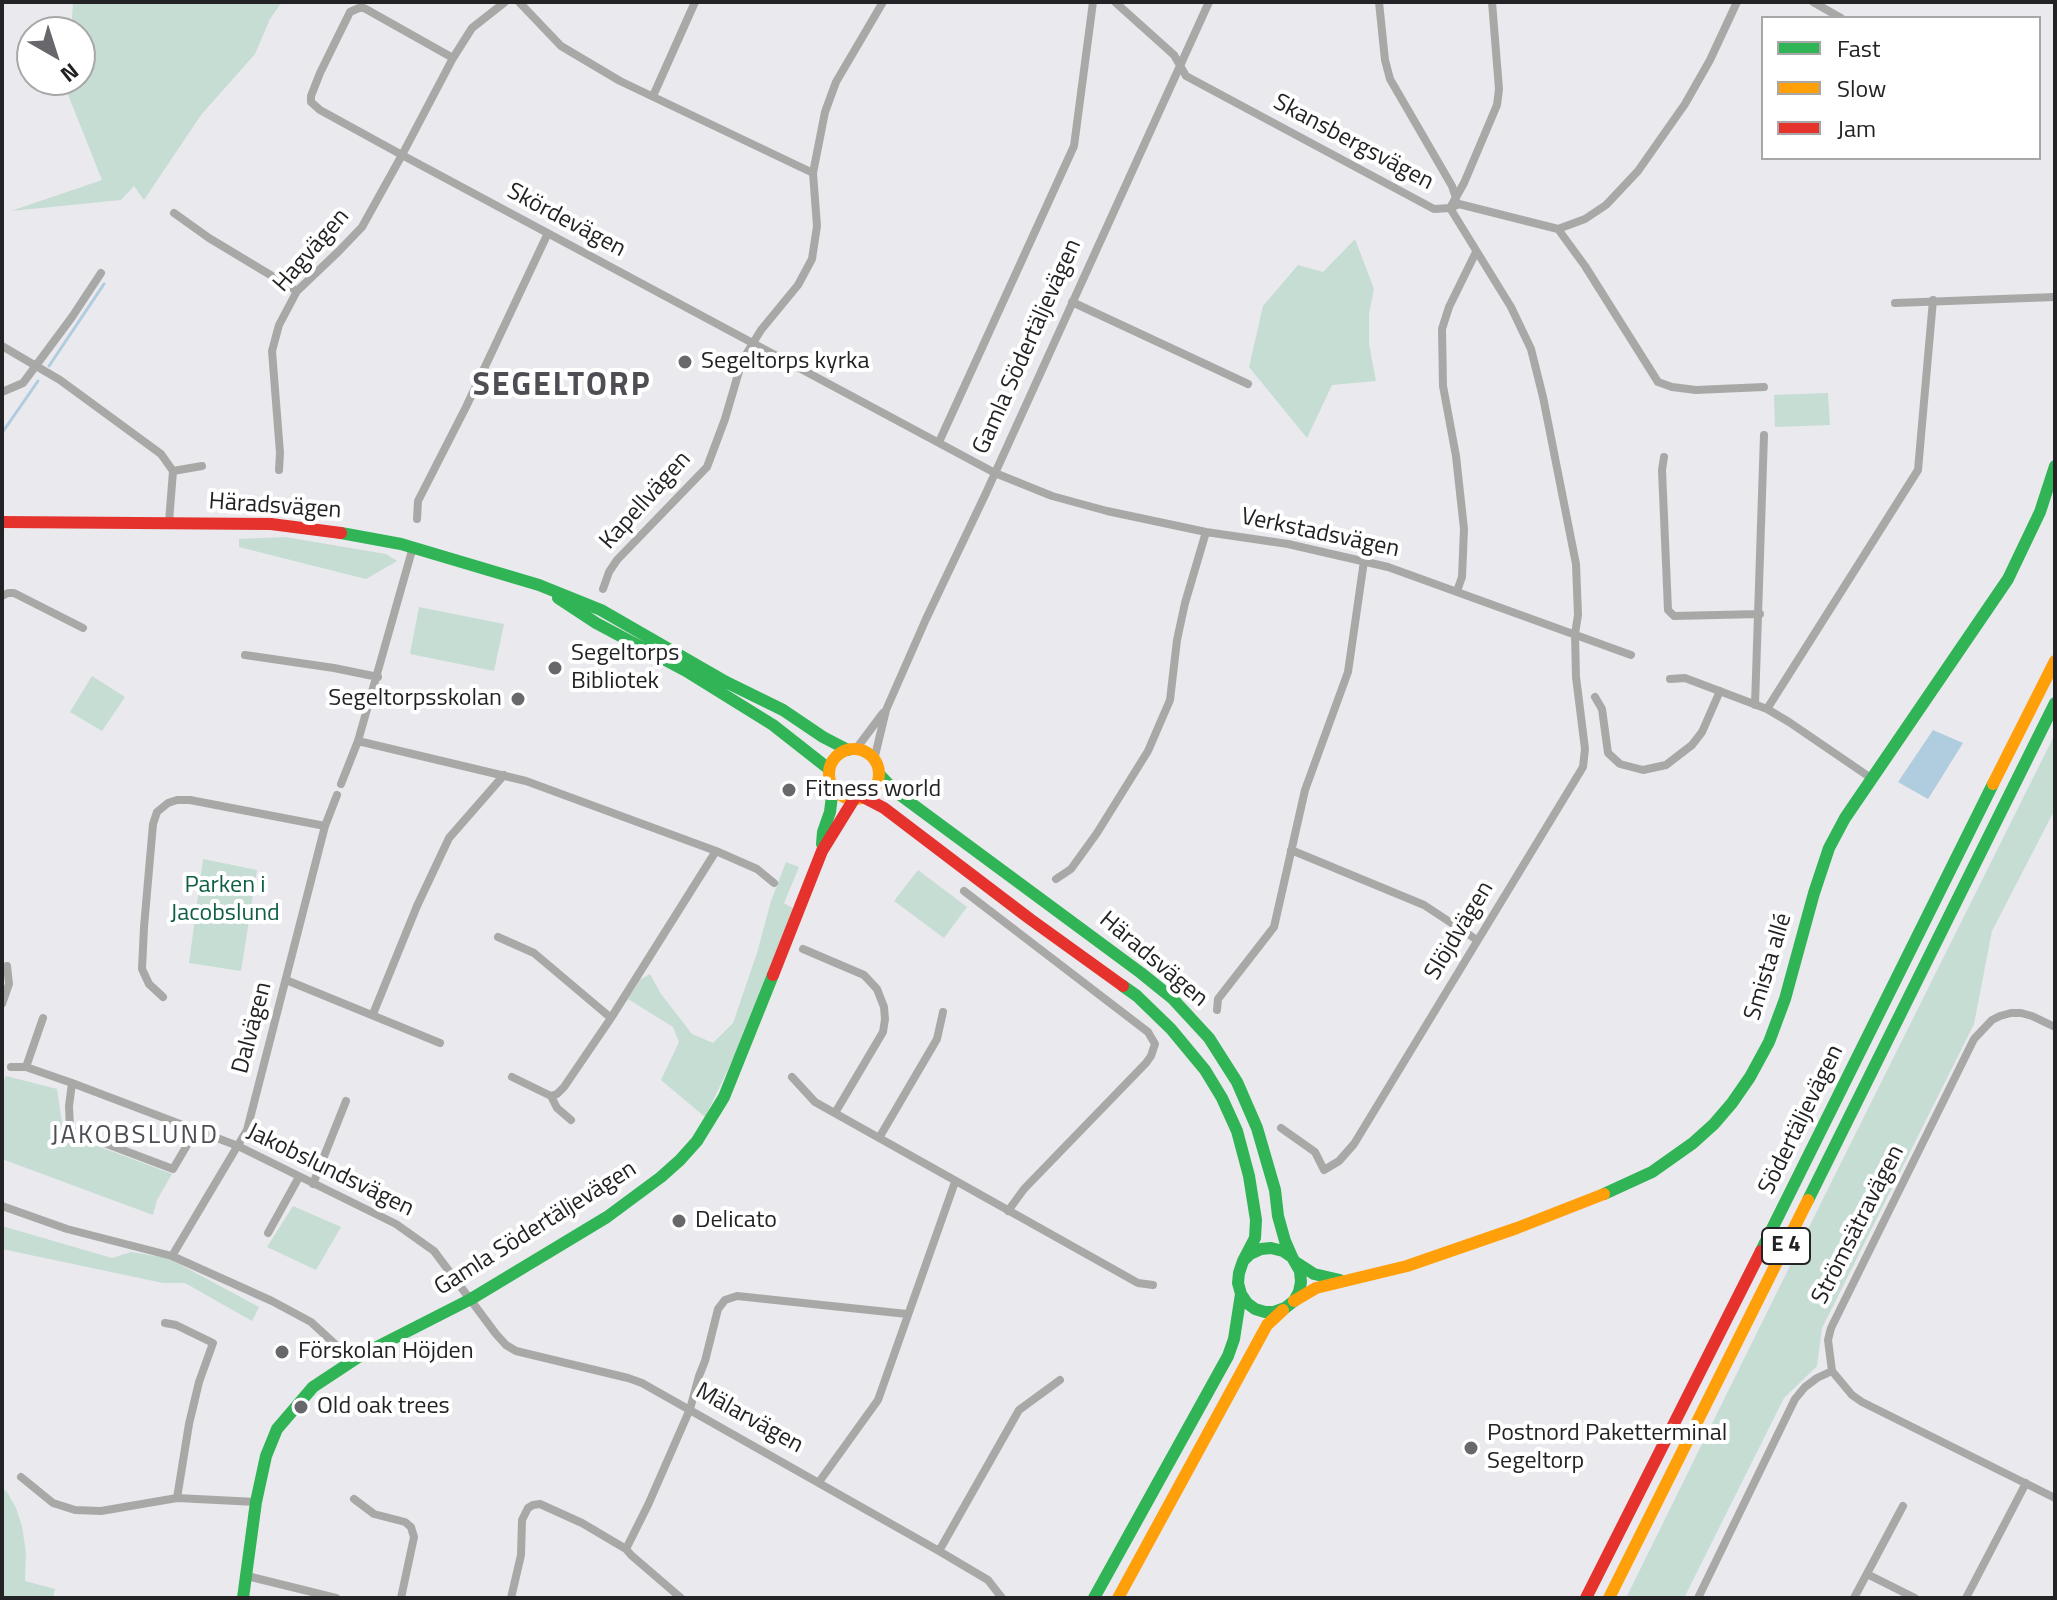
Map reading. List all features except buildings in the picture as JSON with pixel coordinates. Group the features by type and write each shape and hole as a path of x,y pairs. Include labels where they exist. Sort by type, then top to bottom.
{"main road":[{"name":"Smista allé","path":"1289,1304 1316,1288 1407,1266 1602,1195 1652,1172 1714,1124 1750,1077 1769,1042 1785,999 1829,848 1871,778 2008,579 2040,512 2055,466"},
{"name":"Häradsvägen","path":"2,522 271,524 348,534 413,547 539,585 601,610 726,682 783,710 823,737 852,750"},
{"name":"Häradsvägen","path":"539,585 596,623 686,671 773,725 829,769"},
{"name":"Södertäljevägen","path":"1586,1598 2055,661"},
{"name":"Södertäljevägen","path":"1609,1598 2055,703"},
{"path":"852,750 866,753 874,760 879,774 873,790 859,798 841,796 833,788 829,769 837,756 852,750"},
{"name":"Häradsvägen","path":"879,774 896,792 1141,973 1172,998 1209,1038 1247,1102 1257,1128 1275,1190 1278,1216 1294,1260"},
{"name":"Gamla Södertäljevägen","path":"822,851 833,788"},
{"name":"Häradsvägen","path":"859,798 884,808 1137,996 1171,1029 1205,1070 1237,1131 1256,1220 1255,1238 1243,1261"},
{"name":"Gamla Södertäljevägen","path":"243,1598 256,1502 266,1456 277,1429 313,1387 363,1354 471,1299 607,1217 661,1177 697,1141 724,1097 822,851 842,817 859,798"},
{"path":"1289,1304 1274,1312 1255,1309 1247,1303 1238,1283 1243,1261 1250,1254 1271,1248 1283,1251 1314,1274 1343,1281"},
{"path":"1118,1598 1267,1325 1299,1292 1300,1271 1294,1260"},
{"path":"1094,1598 1228,1356 1241,1294"}],"street":[{"name":"Hagvägen","path":"279,470 272,351 279,325 297,291 362,227 472,28 505,2"},
{"path":"519,2 561,46 620,81 813,173"},
{"path":"653,96 695,2"},
{"name":"Kapellvägen","path":"603,589 617,560 707,467 742,361 752,343 798,285 812,259 817,226 813,173 825,112 836,82 883,2"},
{"path":"939,442 1074,146 1093,2"},
{"name":"Skansbergsvägen","path":"1115,2 1174,55 1186,76 1434,209 1459,204 1558,229"},
{"name":"Gamla Södertäljevägen","path":"874,760 886,710 926,619 1209,2"},
{"path":"1379,2 1390,79 1456,198"},
{"path":"1450,208 1497,105 1499,89 1492,2"},
{"path":"1737,2 1685,104 1638,171 1606,205 1585,219 1558,229 1658,382 1696,390 1764,387"},
{"path":"1813,2 1838,16"},
{"name":"Skördevägen","path":"453,58 359,8 350,12 320,73 311,102 402,155 995,473"},
{"name":"Slöjdvägen","path":"1281,1128 1315,1152 1324,1170 1339,1161 1354,1144 1583,767 1585,749 1576,677 1576,564 1543,397 1531,349 1511,307 1450,208"},
{"path":"174,213 297,291"},
{"path":"417,519 418,501 548,233"},
{"path":"1457,591 1462,577 1464,529 1456,456 1443,386 1442,329 1449,307 1476,252"},
{"path":"2,392 23,383 101,273"},
{"path":"1895,303 2055,297"},
{"path":"1767,709 1918,470 1933,300"},
{"path":"1072,302 1248,384"},
{"path":"2,346 60,380 161,454 173,471 169,522"},
{"path":"1755,705 1764,435"},
{"path":"1664,457 1668,610 1674,616 1760,614"},
{"path":"173,471 202,466"},
{"name":"Verkstadsvägen","path":"995,473 1052,496 1107,511 1206,532 1288,544 1388,567 1631,655"},
{"path":"1056,879 1071,869 1097,833 1148,751 1170,700 1177,640 1206,532"},
{"path":"341,784 378,677 413,547"},
{"path":"1217,1010 1218,999 1274,927 1305,790 1348,672 1364,561"},
{"path":"2,596 14,593 83,628"},
{"path":"245,655 378,677"},
{"path":"1670,679 1685,678 1767,709 1871,778"},
{"path":"1595,697 1602,709 1608,753 1620,764 1643,770 1666,765 1692,745 1702,732 1720,691"},
{"name":"Gamla Södertäljevägen","path":"852,750 886,710"},
{"path":"358,741 504,775 567,795 716,851 757,869 774,883"},
{"path":"373,1014 417,906 449,838 504,775"},
{"name":"Dalvägen","path":"172,1256 247,1130 325,826 337,795"},
{"path":"163,997 149,984 142,969 151,839 157,812 168,803 190,800 325,826"},
{"path":"1291,850 1424,905 1477,940"},
{"path":"551,1096 564,1087 611,1018 716,851"},
{"path":"964,891 1148,1032 1155,1044 1146,1063 1024,1189 1008,1211"},
{"path":"498,937 534,953 611,1018"},
{"path":"803,949 864,975 877,989 884,1007 883,1032 835,1113"},
{"path":"2,1004 9,984 7,966"},
{"path":"286,980 440,1043"},
{"path":"879,1138 937,1039 943,1012"},
{"name":"Strömsätravägen","path":"1832,1371 1828,1350 1831,1328 1974,1039 1992,1020 2011,1013 2032,1016 2055,1027"},
{"path":"26,1067 43,1018"},
{"name":"Jakobslundsvägen","path":"11,1067 26,1067 72,1083 238,1146 396,1224 434,1251 471,1299"},
{"path":"512,1077 551,1096 557,1108 571,1120"},
{"path":"792,1077 815,1102 1138,1283 1153,1285"},
{"path":"72,1083 69,1117 70,1128 75,1132 173,1169 196,1130"},
{"path":"313,1184 346,1101"},
{"path":"268,1233 299,1177"},
{"path":"819,1482 878,1400 955,1182"},
{"path":"2,1206 67,1229 172,1256 311,1322 336,1345"},
{"path":"626,1549 690,1409 718,1309 725,1300 737,1296 907,1314"},
{"name":"Mälarvägen","path":"471,1299 496,1334 516,1351 642,1383 988,1580 1002,1598"},
{"path":"165,1323 213,1343 196,1394 177,1498"},
{"path":"1698,1598 1795,1399 1805,1387 1832,1371 1844,1387 1862,1402 2055,1498"},
{"path":"939,1551 1019,1410 1060,1380"},
{"path":"21,1477 53,1503 75,1510 101,1511 177,1498 256,1502"},
{"path":"1966,1598 2026,1483"},
{"path":"354,1499 374,1514 405,1522 411,1527 414,1537 401,1598"},
{"path":"511,1598 521,1555 522,1520 528,1508 540,1504 626,1549 681,1598"},
{"path":"1854,1598 1903,1506"},
{"path":"1867,1574 1915,1598"},
{"path":"247,1576 336,1598"}],"green space":[{"path":"73,2 282,2 270,19 255,54 201,115 144,200 134,186 121,200 11,211 102,180 69,96 96,96 96,16 72,16"},
{"path":"1355,239 1374,289 1369,314 1369,344 1376,381 1332,385 1307,438 1249,367 1263,306 1298,265 1323,272"},
{"path":"1828,393 1830,425 1775,427 1774,395"},
{"path":"285,537 386,554 397,561 366,579 239,547 239,539"},
{"path":"419,607 504,624 494,671 410,654"},
{"path":"92,676 125,697 102,731 70,712"},
{"path":"2055,734 2053,813 1992,931 1974,1024 1822,1328 1817,1366 1784,1398 1684,1598 1626,1598 1817,1211"},
{"name":"Parken i Jacobslund","path":"203,859 257,870 241,971 189,963"},
{"path":"786,862 799,867 784,903 794,909 745,1034 705,1117 661,1080 679,1042 673,1027 628,999 640,980 650,974 661,994 692,1034 713,1043 733,1023"},
{"path":"918,870 967,907 944,938 894,901"},
{"path":"6,1076 57,1089 63,1130 71,1136 172,1174 157,1200 153,1215 2,1159 2,1085"},
{"path":"293,1206 341,1227 316,1270 267,1247"},
{"path":"2,1226 112,1258 131,1252 168,1258 259,1307 252,1321 185,1283 163,1283 2,1249"},
{"path":"2,1488 16,1508 22,1526 26,1553 25,1581 55,1589 53,1598 2,1598"}],"water":[{"path":"1933,730 1963,743 1928,799 1898,782"}],"waterway":[{"path":"49,366 104,284"},
{"path":"2,433 38,381"}],"traffic: fast":[{"path":"1604,1194 1652,1172 1693,1143 1714,1124 1750,1077 1769,1042 1785,999 1829,848 1845,818 2008,579 2040,512 2055,466"},
{"path":"341,533 401,544 539,585 601,610 726,682 783,710 848,750"},
{"path":"558,598 773,725 829,769"},
{"path":"1808,1200 2055,703"},
{"path":"879,774 896,792 1141,973 1172,998 1209,1038 1237,1082 1257,1128 1275,1190 1278,1216 1292,1257"},
{"path":"1761,1251 1993,784"},
{"path":"822,844 833,788"},
{"path":"243,1598 256,1502 266,1456 277,1429 313,1387 363,1354 471,1299 607,1217 680,1160 697,1141 724,1097 773,975"},
{"path":"1123,986 1171,1029 1205,1070 1237,1131 1256,1220 1255,1238 1243,1261 1239,1273 1241,1294 1247,1303 1265,1312 1285,1308 1294,1301 1301,1282 1300,1271 1292,1257 1271,1248 1250,1254 1243,1261"},
{"path":"1297,1263 1314,1274 1340,1280"},
{"path":"1094,1598 1228,1356 1241,1294"}],"traffic: slow":[{"path":"1993,784 2055,661"},
{"path":"854,749 871,757 879,774 871,791 854,799 837,791 829,774 837,757 854,749"},
{"path":"1294,1301 1316,1288 1407,1266 1604,1194"},
{"path":"1609,1598 1808,1200"},
{"path":"1118,1598 1267,1325 1283,1310"}],"traffic: jam":[{"path":"2,522 271,524 341,533"},
{"path":"863,797 884,808 1123,986"},
{"path":"773,975 822,851 854,799"},
{"path":"1586,1598 1761,1251"}],"place":[{"name":"Segeltorps kyrka","path":"685,362"},
{"name":"Segeltorps Bibliotek","path":"555,668"},
{"name":"Segeltorpsskolan","path":"518,699"},
{"name":"Fitness world","path":"789,790"},
{"name":"Delicato","path":"679,1221"},
{"name":"Förskolan Höjden","path":"282,1352"},
{"name":"Old oak trees","path":"301,1407"},
{"name":"Postnord Paketterminal Segeltorp","path":"1471,1448"}],"district":[{"name":"SEGELTORP","path":"562,387"},
{"name":"JAKOBSLUND","path":"135,1137"}]}
